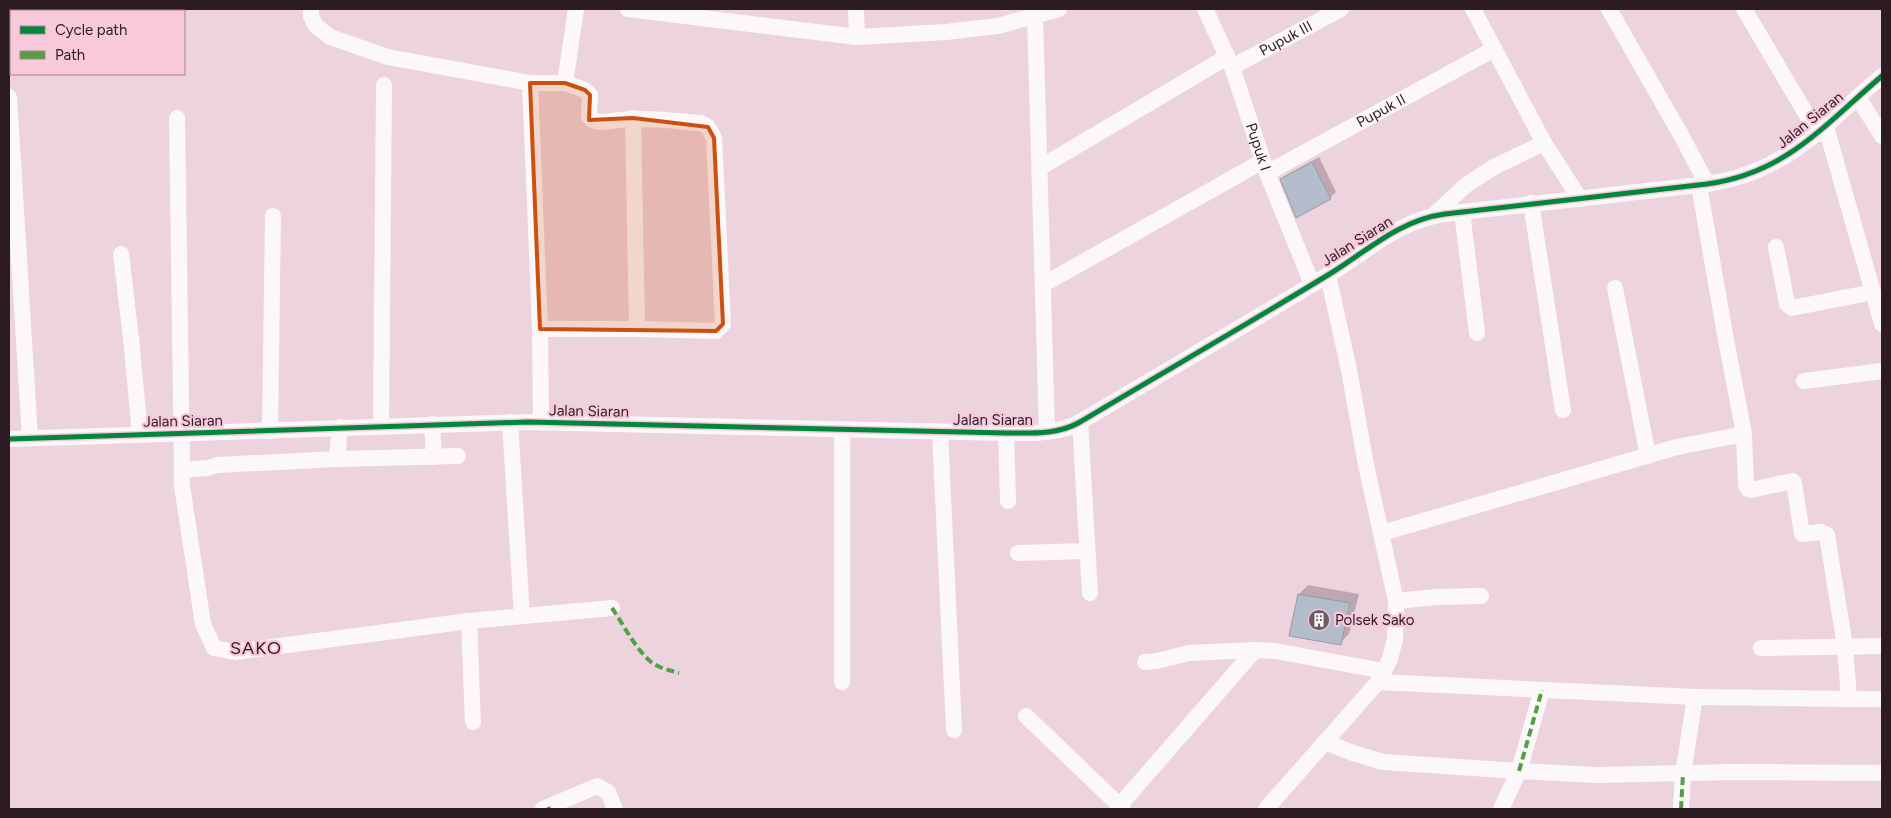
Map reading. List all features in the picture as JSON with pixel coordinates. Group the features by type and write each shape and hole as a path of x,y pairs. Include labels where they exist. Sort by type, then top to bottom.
{"street":[{"path":"311,9 311,16 316,26 330,37 388,57 530,83 565,83 585,90 590,95 589,117 594,121 633,118 700,123 708,127 714,138 723,324 716,331 540,329"},
{"path":"565,83 576,9"},
{"path":"628,9 857,37 946,32 998,26 1059,9"},
{"path":"856,9 857,37"},
{"name":"Pupuk I","path":"1205,9 1229,62 1265,167 1312,284"},
{"name":"Pupuk III","path":"1040,167 1229,62 1341,9"},
{"path":"1473,9 1544,144 1580,199"},
{"path":"1609,9 1681,135 1703,185 1724,329 1744,434 1746,485 1751,490 1792,481 1794,483 1802,534 1821,532 1826,534 1845,646 1849,699"},
{"path":"1744,9 1822,130 1882,324"},
{"path":"1035,16 1047,432"},
{"name":"Pupuk II","path":"1044,284 1494,49"},
{"name":"Jalan Siaran","path":"9,439 510,422 1006,433 1047,432 1065,429 1080,422 1328,275 1398,230 1420,219 1434,215 1531,203 1703,185 1747,176 1797,149 1822,130 1882,76"},
{"path":"530,83 540,329 541,422"},
{"path":"381,426 384,85"},
{"path":"9,97 30,438"},
{"path":"1858,97 1882,136"},
{"path":"178,118 182,486 203,624 214,648 234,652 468,621 612,608"},
{"path":"633,118 637,329"},
{"path":"1434,215 1466,185 1494,167 1544,144"},
{"path":"1531,203 1563,410"},
{"path":"1462,212 1477,333"},
{"path":"270,431 273,216"},
{"path":"1776,247 1787,304 1792,308 1873,292"},
{"path":"121,254 140,434"},
{"path":"1266,809 1381,677 1390,659 1395,639 1396,601 1366,465 1349,370 1328,275"},
{"path":"1615,288 1648,456"},
{"path":"1804,381 1882,371"},
{"path":"510,422 522,616"},
{"path":"1080,422 1090,593"},
{"path":"432,424 434,457"},
{"path":"337,459 340,427"},
{"path":"842,430 842,682"},
{"path":"940,432 954,692 954,730"},
{"path":"1006,433 1008,501"},
{"path":"1382,533 1677,447 1744,434"},
{"path":"182,470 217,466 337,459 458,456"},
{"path":"1018,553 1087,551"},
{"path":"1396,601 1436,597 1481,596"},
{"path":"468,621 473,722"},
{"path":"1761,648 1882,646"},
{"path":"1026,716 1122,807 1255,650"},
{"path":"1145,662 1189,653 1255,650 1275,651 1381,677 1542,690 1696,697 1882,698"},
{"path":"1501,809 1519,771 1542,690"},
{"path":"1681,809 1683,774 1696,697"},
{"path":"1325,742 1353,754 1383,762 1519,771 1596,775 1882,773"},
{"path":"546,808 597,786 608,792 615,809"}],"highlighted area":[{"path":"530,83 565,83 585,90 590,95 589,120 633,118 708,127 714,138 723,324 716,331 540,329"}],"building":[{"path":"1312,162 1331,199 1296,218 1280,179"},
{"name":"Polsek Sako","path":"1298,594 1350,603 1341,645 1289,636"}],"marked path":[{"path":"612,608 634,643 650,661 660,667 679,673"},
{"path":"1519,771 1542,690"},
{"path":"1681,809 1683,774"}],"cycle path":[{"path":"9,439 528,422 1006,433 1053,431 1080,422 1328,275 1384,238 1413,223 1428,217 1445,214 1707,184 1735,178 1760,169 1782,158 1803,144 1882,76"}],"place":[{"name":"Polsek Sako","path":"1319,620"}],"district":[{"name":"SAKO","path":"256,648"}]}
